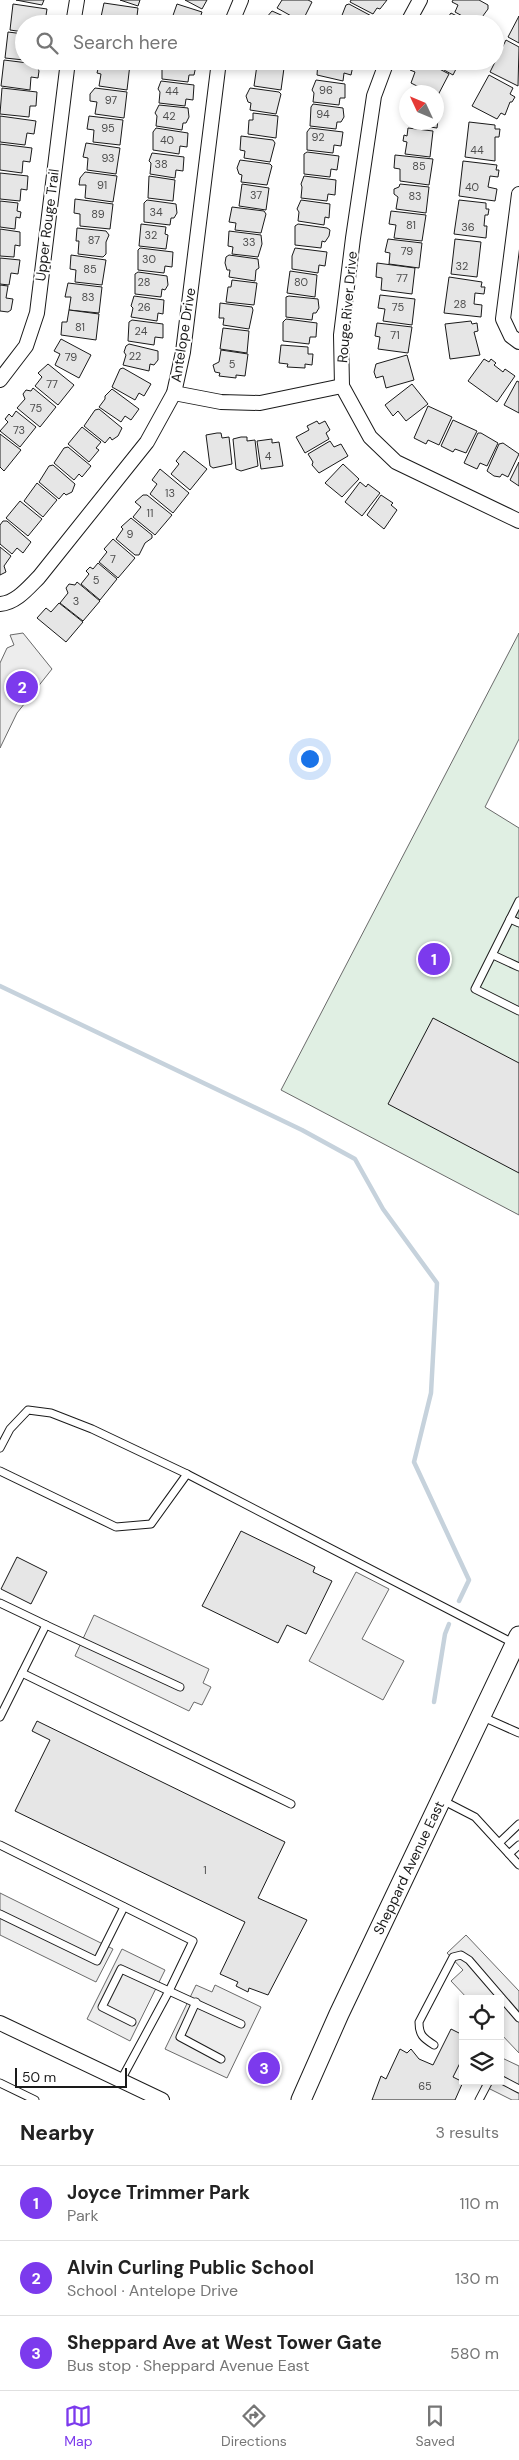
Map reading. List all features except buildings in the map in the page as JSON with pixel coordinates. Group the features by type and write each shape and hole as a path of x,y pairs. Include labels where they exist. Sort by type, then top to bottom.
{"main road":[{"name":"Sheppard Avenue East","path":"301,2100 517,1640"}],"street":[{"path":"74,15 77,0"},
{"path":"235,15 241,0"},
{"path":"412,15 420,0"},
{"name":"Upper Rouge Trail","path":"0,380 26,346 37,313 67,70"},
{"name":"Antelope Drive","path":"0,604 11,602 20,596 38,577 146,442 174,392 183,352 218,70"},
{"name":"Rouge River Drive","path":"384,70 374,96 353,238 341,335 342,386 370,437 396,462 519,521"},
{"path":"519,194 503,319 511,336 519,342"},
{"path":"174,392 221,402 260,403 342,386"},
{"path":"0,2023 162,2100"}],"lane":[{"path":"519,901 475,990 519,1011"},
{"path":"510,919 519,923"},
{"path":"493,955 519,967"},
{"path":"0,1448 10,1429 28,1410 51,1413 92,1429 187,1474 517,1640"},
{"path":"0,1471 116,1527 151,1524 187,1474"},
{"path":"0,1603 180,1687"},
{"path":"0,1717 46,1625"},
{"path":"22,1673 291,1804"},
{"path":"482,1716 519,1733"},
{"path":"441,1799 475,1817 519,1865"},
{"path":"499,1843 519,1824"},
{"path":"0,1845 193,1941 121,2080"},
{"path":"509,1854 519,1845"},
{"path":"0,1914 97,1961 124,1907"},
{"path":"434,2045 423,2038 419,2032 419,2022 453,1957 461,1955 469,1960 519,2018"},
{"path":"132,2022 102,2007 121,1969 241,2024"},
{"path":"196,2002 180,2037 221,2059"},
{"path":"504,2081 519,2089"},
{"path":"0,2083 35,2100"},
{"path":"479,2100 487,2085"}],"green space":[{"path":"519,633 519,739 485,807 519,828 519,1215 281,1090"}],"shaded area":[{"path":"23,633 52,669 17,713 0,748 0,663 7,648 14,645 10,635"},
{"path":"356,1572 389,1589 362,1639 404,1661 383,1700 309,1661"},
{"path":"94,1615 209,1669 203,1683 211,1687 202,1705 194,1702 189,1711 75,1656"},
{"path":"0,1893 113,1949 96,1982 0,1935"},
{"path":"466,1935 519,1991 519,2053 504,2037 504,1995 464,1995 451,1981 463,1970 447,1953"},
{"path":"122,1949 165,1970 130,2041 87,2019"},
{"path":"196,1985 212,1992 215,1985 261,2007 227,2078 165,2049"},
{"path":"504,2059 519,2066 519,2100 512,2100 482,2085 504,2085"}],"waterway":[{"path":"0,986 302,1130 355,1159 383,1209 437,1283 431,1393 414,1462 469,1580 459,1601"},
{"path":"434,1702 445,1634 449,1624"}],"place":[{"name":"Alvin Curling Public School","path":"22,687"},
{"name":"Joyce Trimmer Park","path":"434,959"},
{"name":"Sheppard Ave at West Tower Gate","path":"264,2068"}]}
